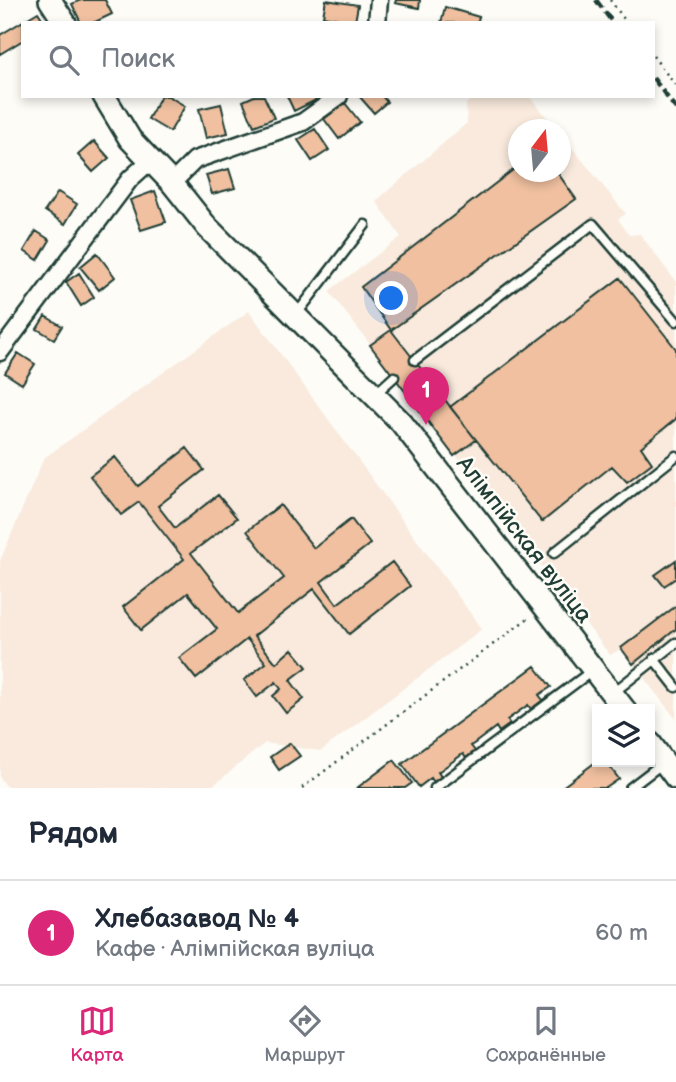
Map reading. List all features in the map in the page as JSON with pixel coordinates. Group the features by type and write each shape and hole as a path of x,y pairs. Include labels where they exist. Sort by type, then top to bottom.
{"street":[{"path":"50,0 64,21"},
{"path":"377,21 379,0"},
{"name":"Алімпійская вуліца","path":"105,98 130,139 172,183 206,227 294,318 401,422 618,701"},
{"path":"172,183 195,160 303,122 336,98"},
{"path":"0,352 130,179 151,160"},
{"path":"655,750 670,770"}],"lane":[{"path":"415,360 593,224 676,321"},
{"path":"294,318 365,225"},
{"path":"374,395 394,377"},
{"path":"554,553 676,456"},
{"path":"618,701 654,659 676,643"},
{"path":"654,659 676,687"},
{"path":"435,788 593,670"},
{"path":"630,788 670,770"}],"path":[{"path":"610,0 626,21"},
{"path":"655,60 676,86"},
{"path":"302,788 531,617"}],"shaded area":[{"path":"473,98 531,98 549,119 508,119 508,182 571,182 571,146 626,214 618,219 629,235 640,234 676,282 676,719 621,649 610,655 329,291 401,237 376,201 467,123 466,104"},
{"path":"249,311 482,629 321,751 265,743 210,788 8,788 0,778 0,561 44,458"}],"building":[{"path":"81,0 105,0 112,14 97,21 80,21 72,4"},
{"path":"326,0 358,5 355,21 323,16"},
{"path":"396,0 420,0 419,8 395,3"},
{"path":"445,7 479,17 478,21 442,21"},
{"path":"38,12 44,21 23,21"},
{"path":"21,22 21,41 0,54 0,35"},
{"path":"160,98 171,98 185,106 170,132 148,119"},
{"path":"265,98 274,118 254,126 243,101"},
{"path":"288,98 315,98 316,100 294,111"},
{"path":"361,98 384,98 387,102 374,113"},
{"path":"345,103 360,122 339,139 324,119"},
{"path":"221,104 228,133 206,138 199,109"},
{"path":"315,129 329,150 312,161 298,140"},
{"path":"94,141 109,158 93,172 78,155"},
{"path":"229,169 235,188 212,194 206,175"},
{"path":"508,174 508,182 564,182 576,199 391,330 361,287"},
{"path":"155,191 166,222 141,230 130,200"},
{"path":"58,192 77,204 65,224 45,211"},
{"path":"36,231 50,240 38,260 24,251"},
{"path":"97,253 115,277 99,290 80,267"},
{"path":"79,273 94,297 81,306 66,282"},
{"path":"620,278 676,349 676,419 641,447 652,463 627,482 612,466 542,522 450,407"},
{"path":"45,316 62,326 54,339 37,329"},
{"path":"391,330 476,440 454,456 370,345"},
{"path":"18,353 35,364 22,384 5,373"},
{"path":"187,448 204,470 158,506 175,528 218,495 237,518 191,553 238,613 284,578 247,531 280,505 314,548 351,519 370,544 321,582 337,604 392,562 410,586 349,634 314,589 254,636 276,663 292,649 307,667 290,680 304,699 286,713 273,696 281,689 276,682 257,697 244,680 266,663 247,639 196,679 179,658 217,629 188,593 141,630 123,607 184,559 139,502 121,515 90,476 115,457 138,486"},
{"path":"676,560 676,578 664,586 655,575"},
{"path":"676,606 676,629 633,664 621,648"},
{"path":"535,666 551,687 539,695 543,700 531,709 528,705 507,720 510,724 499,732 496,727 471,746 475,751 466,758 463,754 438,772 441,777 434,782 431,778 419,787 402,764"},
{"path":"290,743 300,756 279,770 270,757"},
{"path":"394,760 412,783 405,788 357,788"},
{"path":"592,765 592,767 610,767 619,779 606,788 561,788"}],"railway":[{"path":"596,0 612,21"},
{"path":"655,81 676,109"}],"place":[{"name":"Хлебазавод № 4","path":"426,425"}]}
